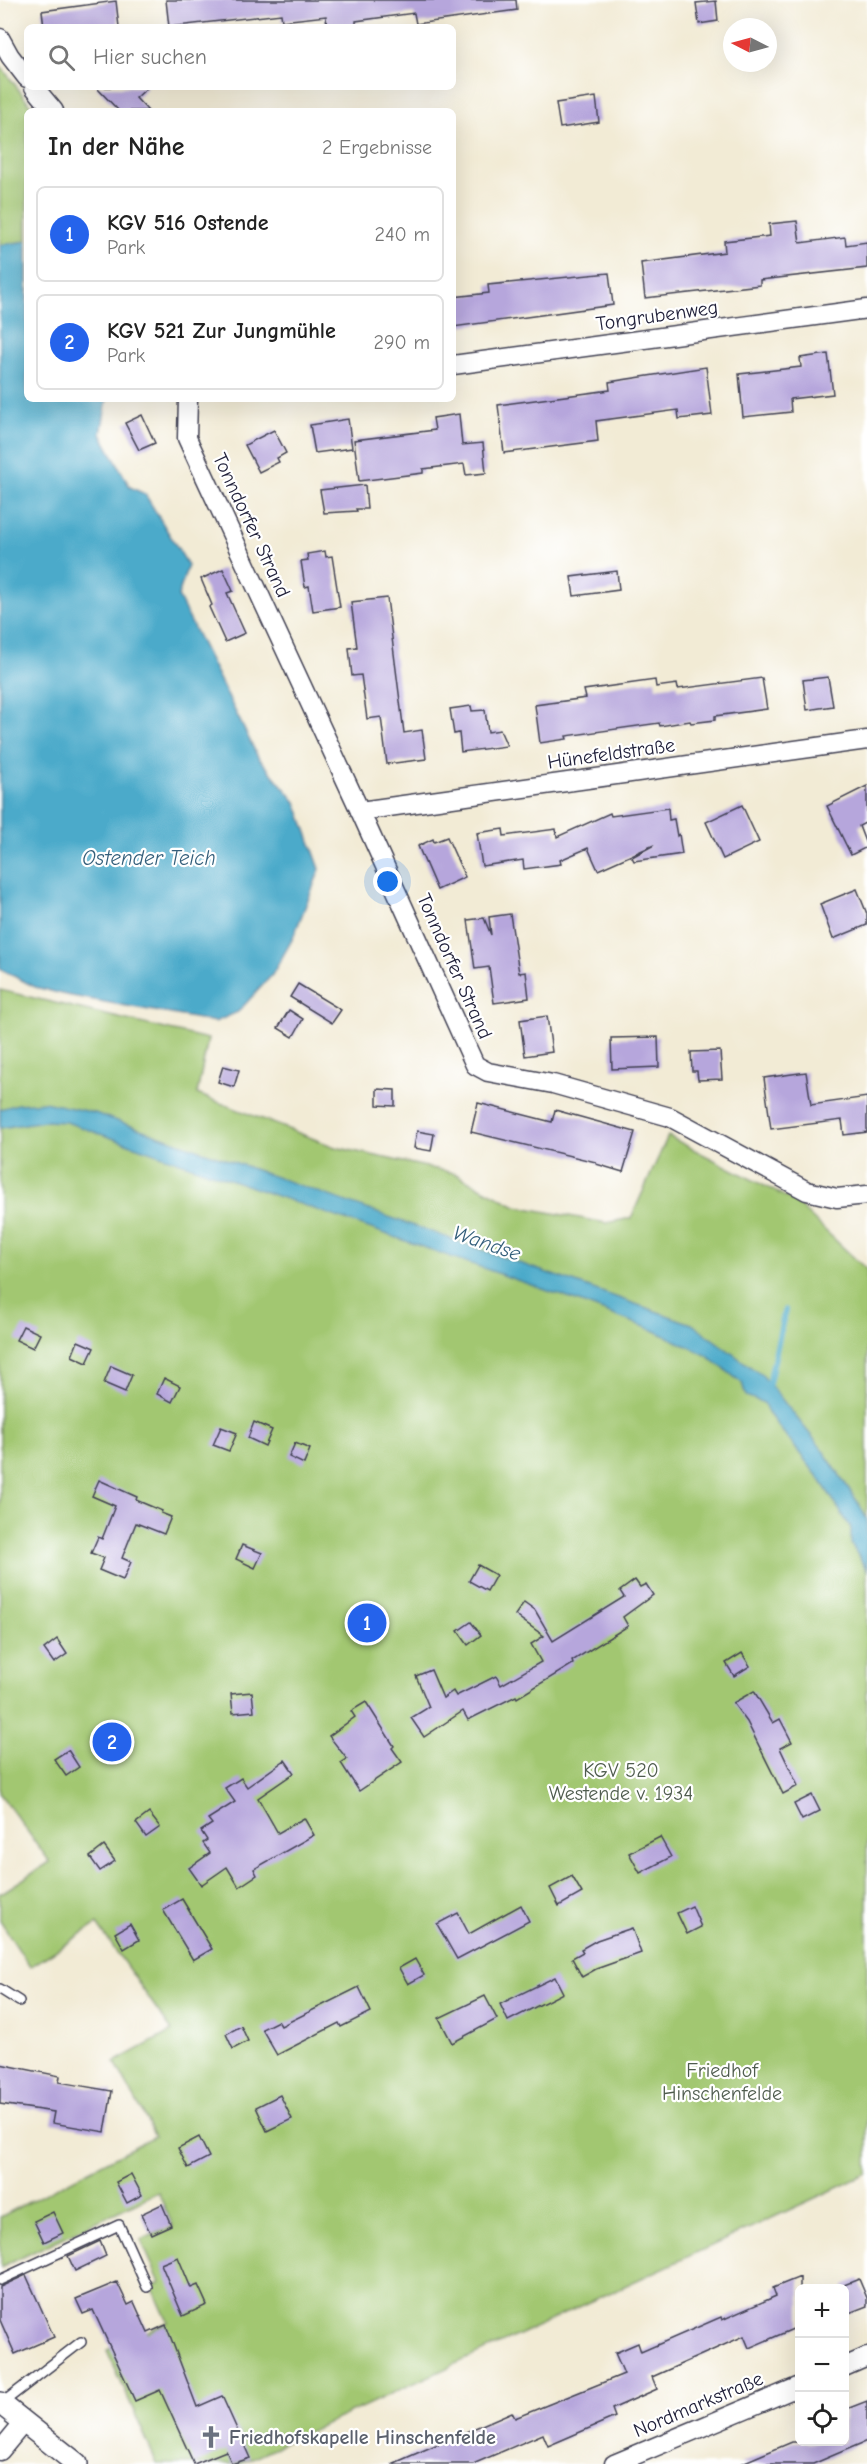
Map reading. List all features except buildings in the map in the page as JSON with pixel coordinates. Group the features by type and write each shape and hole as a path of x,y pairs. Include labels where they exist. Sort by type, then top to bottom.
{"street":[{"path":"0,38 24,74"},
{"path":"36,90 52,108"},
{"name":"Tongrubenweg","path":"456,365 867,309"},
{"name":"Tonndorfer Strand","path":"193,402 187,438 475,1065 488,1072 553,1084 670,1117 807,1191 837,1198 867,1195"},
{"name":"Hünefeldstraße","path":"360,811 867,740"},
{"path":"849,2365 867,2357"},
{"name":"Nordmarkstraße","path":"614,2464 795,2388"},
{"path":"1,2403 77,2464"},
{"path":"0,2451 24,2421"}],"lane":[{"path":"0,1989 19,2001"},
{"path":"0,2280 119,2225 147,2287"},
{"path":"1,2403 81,2343"}],"green space":[{"path":"0,65 33,108 24,108 24,241 0,245"},
{"path":"0,990 208,1039 197,1094 335,1147 454,1173 516,1206 606,1223 631,1218 668,1136 794,1201 867,1270 867,2174 239,2464 157,2464 107,2350 168,2322 152,2287 160,2283 141,2240 173,2226 158,2192 0,2268 0,2217 155,2136 115,2062 172,2031 97,1924 30,1967 0,1921 0,1894 50,1862 0,1794"}],"water":[{"name":"Ostender Teich","path":"24,241 24,402 106,402 101,434 130,487 145,494 188,565 178,596 258,757 296,802 320,869 293,938 272,975 238,1012 215,1022 66,995 35,987 0,969 0,245"},
{"path":"44,1102 95,1113 692,1324 763,1376 822,1449 859,1504 867,1520 867,1570 851,1544 851,1528 819,1478 768,1413 764,1403 746,1396 742,1383 706,1355 653,1330 571,1299 66,1122 44,1121 0,1128 0,1109 18,1104"}],"waterway":[{"path":"768,1388 785,1310"}],"place":[{"name":"KGV 516 Ostende","path":"367,1623"},
{"name":"KGV 521 Zur Jungmühle","path":"112,1742"},
{"name":"Friedhofskapelle Hinschenfelde","path":"211,2437"}],"water label":[{"name":"Wandse","path":"487,1243"}],"park label":[{"name":"KGV 520 Westende v. 1934","path":"621,1782"},
{"name":"Friedhof Hinschenfelde","path":"722,2082"}]}
